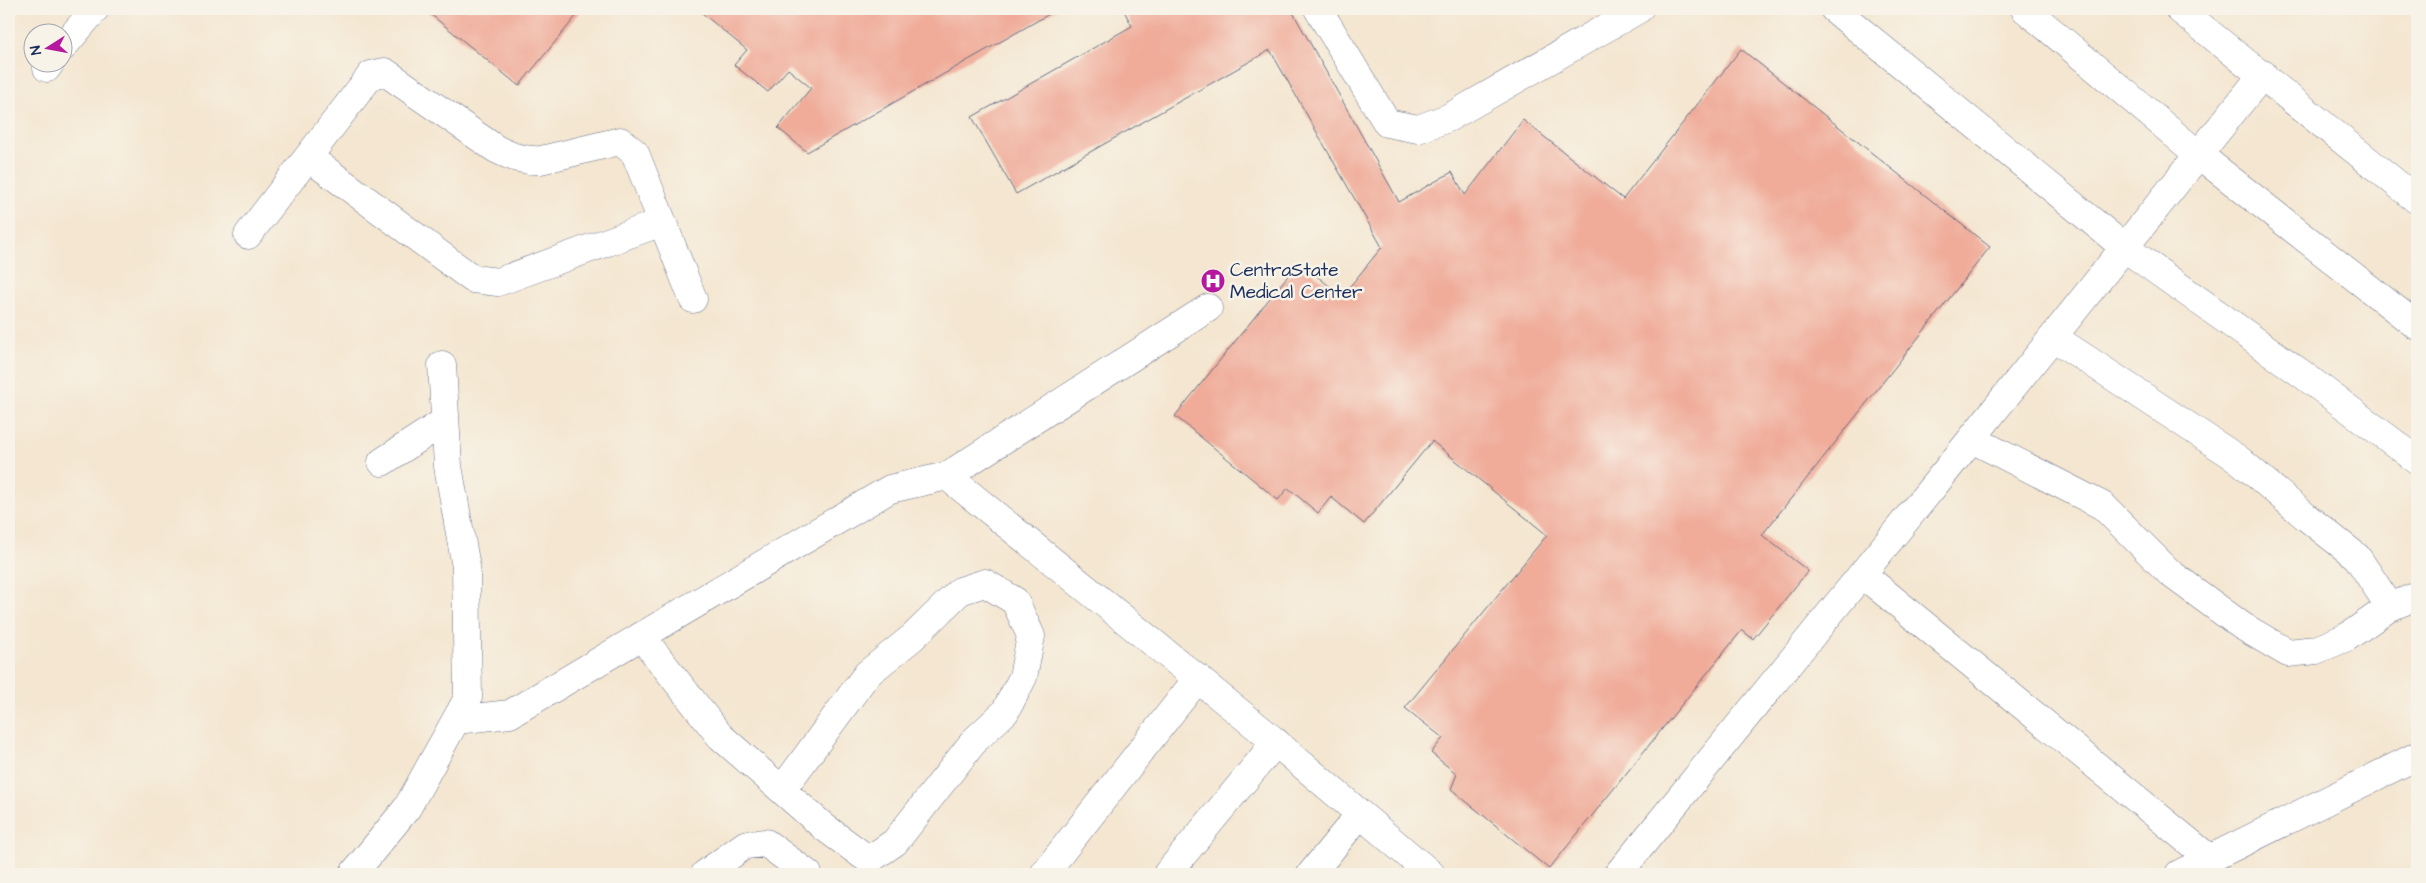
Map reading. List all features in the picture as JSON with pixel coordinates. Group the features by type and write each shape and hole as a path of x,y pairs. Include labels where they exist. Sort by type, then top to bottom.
{"lane":[{"path":"72,37 95,9"},
{"path":"1318,9 1387,123 1418,130 1448,118 1639,9"},
{"path":"1834,9 2125,248 2302,374 2417,460"},
{"path":"2026,9 2199,155 2417,326"},
{"path":"2179,9 2263,74 2417,200"},
{"path":"248,235 371,75 385,72 496,149 514,158 528,161 541,160 620,141 635,153 693,300"},
{"path":"1618,874 1972,439 2263,74"},
{"path":"308,157 473,279 498,282 662,222"},
{"path":"456,720 510,714 890,489 947,476 1208,308"},
{"path":"2053,337 2238,459 2357,557 2390,608"},
{"path":"353,874 406,808 468,698 466,567 448,466 442,365"},
{"path":"382,462 445,420"},
{"path":"1972,439 2103,506 2170,573 2242,626 2288,653 2316,650 2347,637 2390,608 2417,596"},
{"path":"947,476 1276,742 1431,874"},
{"path":"1862,574 2210,859"},
{"path":"641,636 720,736 824,827 869,860 895,842 975,740 1005,712 1023,677 1031,636 1015,601 985,583 960,591 913,637 867,674 782,790"},
{"path":"1044,874 1198,678"},
{"path":"1167,874 1276,742"},
{"path":"2179,874 2417,756"},
{"path":"1311,874 1360,814"},
{"path":"705,874 745,845 766,843 808,874"}],"building":[{"path":"424,9 582,9 519,86"},
{"path":"697,9 1058,9 807,152 778,128 811,88 788,69 768,92 734,65 747,50"},
{"name":"CentraState Medical Center","path":"1123,9 1291,9 1399,202 1452,172 1465,195 1523,120 1623,199 1741,49 1990,247 1762,535 1808,571 1753,639 1742,630 1549,869 1451,789 1457,774 1431,753 1443,738 1405,708 1547,535 1432,441 1364,524 1331,497 1318,513 1288,488 1278,500 1175,416 1299,262 1342,296 1382,247 1270,50 1016,194 972,117 1132,26"}],"place":[{"name":"CentraState Medical Center","path":"1213,281"}]}
